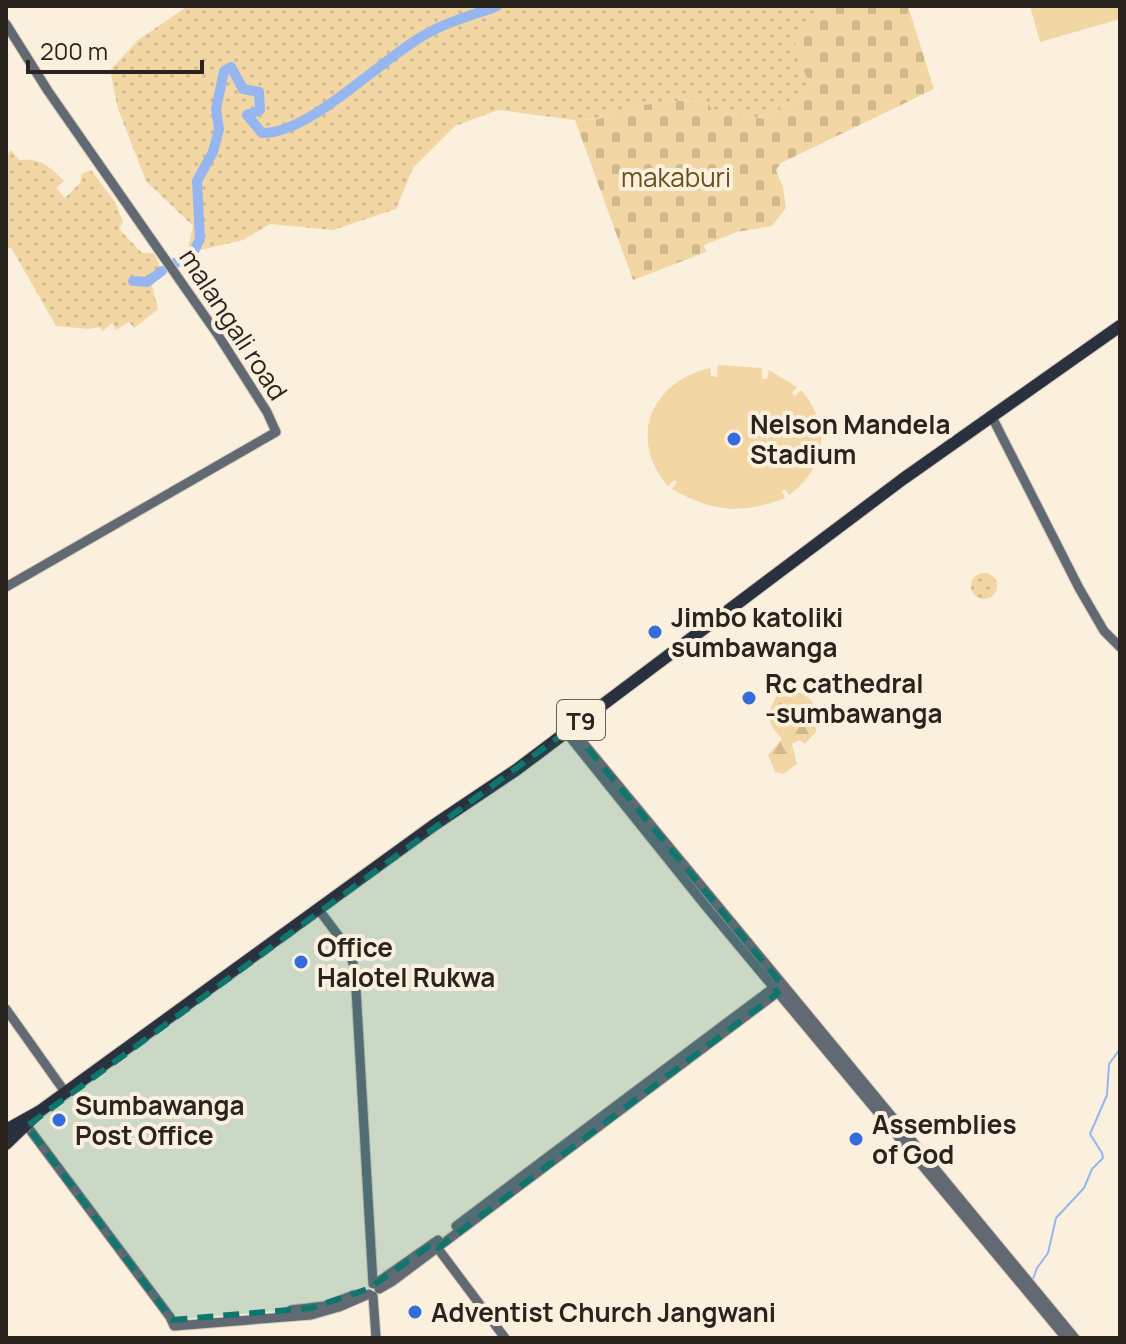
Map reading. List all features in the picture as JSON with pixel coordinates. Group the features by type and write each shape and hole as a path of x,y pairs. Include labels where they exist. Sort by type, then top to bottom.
{"highway":[{"name":"T9","path":"12,1135 65,1092 568,730 991,415 1120,326"}],"street":[{"name":"malangali road","path":"6,24 48,91 218,335 267,412 276,432 6,587"},
{"path":"991,415 1079,588 1104,631 1120,647"},
{"path":"568,730 1066,1338"},
{"path":"319,910 350,951 355,972 376,1338"},
{"path":"12,1135 173,1323 325,1306 373,1289 436,1246 779,987"},
{"path":"779,987 1075,1338"},
{"path":"6,1009 65,1092"},
{"path":"436,1246 505,1338"}],"highlighted area":[{"path":"571,728 780,982 774,987 778,993 438,1248 434,1243 368,1289 312,1308 172,1320 27,1126"}],"green space":[{"path":"188,6 833,6 819,13 795,53 809,82 796,96 764,119 712,110 705,98 642,105 618,110 600,119 575,120 498,110 455,126 413,168 396,209 333,230 270,224 243,240 187,253 193,226 146,181 118,109 110,70 138,40"},
{"name":"makaburi","path":"833,6 908,6 934,89 781,163 776,170 783,187 786,208 772,226 737,232 704,245 706,252 633,280 575,120 600,119 618,110 642,105 705,98 712,110 764,119 796,96 809,82 795,53 796,37 819,13"},
{"path":"1030,6 1120,6 1120,19 1040,42"},
{"path":"11,150 19,160 39,162 54,171 64,181 56,188 65,198 80,183 82,174 91,170 115,202 123,222 119,229 142,253 154,253 162,271 152,286 158,309 134,328 129,322 116,330 112,323 103,331 99,327 56,326 12,249 6,247 6,156"},
{"name":"Nelson Mandela Stadium","path":"718,365 762,368 762,379 767,379 769,370 797,387 792,393 795,396 801,390 811,404 821,432 818,459 802,484 789,495 785,489 782,491 785,498 740,509 714,506 672,489 677,482 674,480 668,486 656,468 649,449 648,431 660,399 690,375 710,368 711,376 717,377"},
{"path":"984,573 993,577 997,586 993,595 984,599 975,595 971,586 975,577"},
{"path":"779,691 805,694 813,703 816,732 805,744 800,740 792,744 797,764 783,774 775,772 768,755 782,739 770,721 772,704"}],"waterway":[{"path":"175,263 191,257 200,239 197,181 213,152 219,129 216,109 224,71 231,67 243,89 259,92 260,110 247,115 262,133 281,130 324,108 428,33 497,6"},
{"path":"133,281 147,282 162,271"},
{"path":"1033,1279 1048,1253 1056,1218 1084,1188 1092,1169 1103,1158 1090,1134 1107,1095 1109,1064 1120,1049"}],"place":[{"name":"Nelson Mandela Stadium","path":"734,439"},
{"name":"Jimbo katoliki sumbawanga","path":"655,632"},
{"name":"Rc cathedral -sumbawanga","path":"749,698"},
{"name":"Office Halotel Rukwa","path":"301,962"},
{"name":"Sumbawanga Post Office","path":"59,1120"},
{"name":"Assemblies of God","path":"856,1139"},
{"name":"Adventist Church Jangwani","path":"415,1312"}]}
